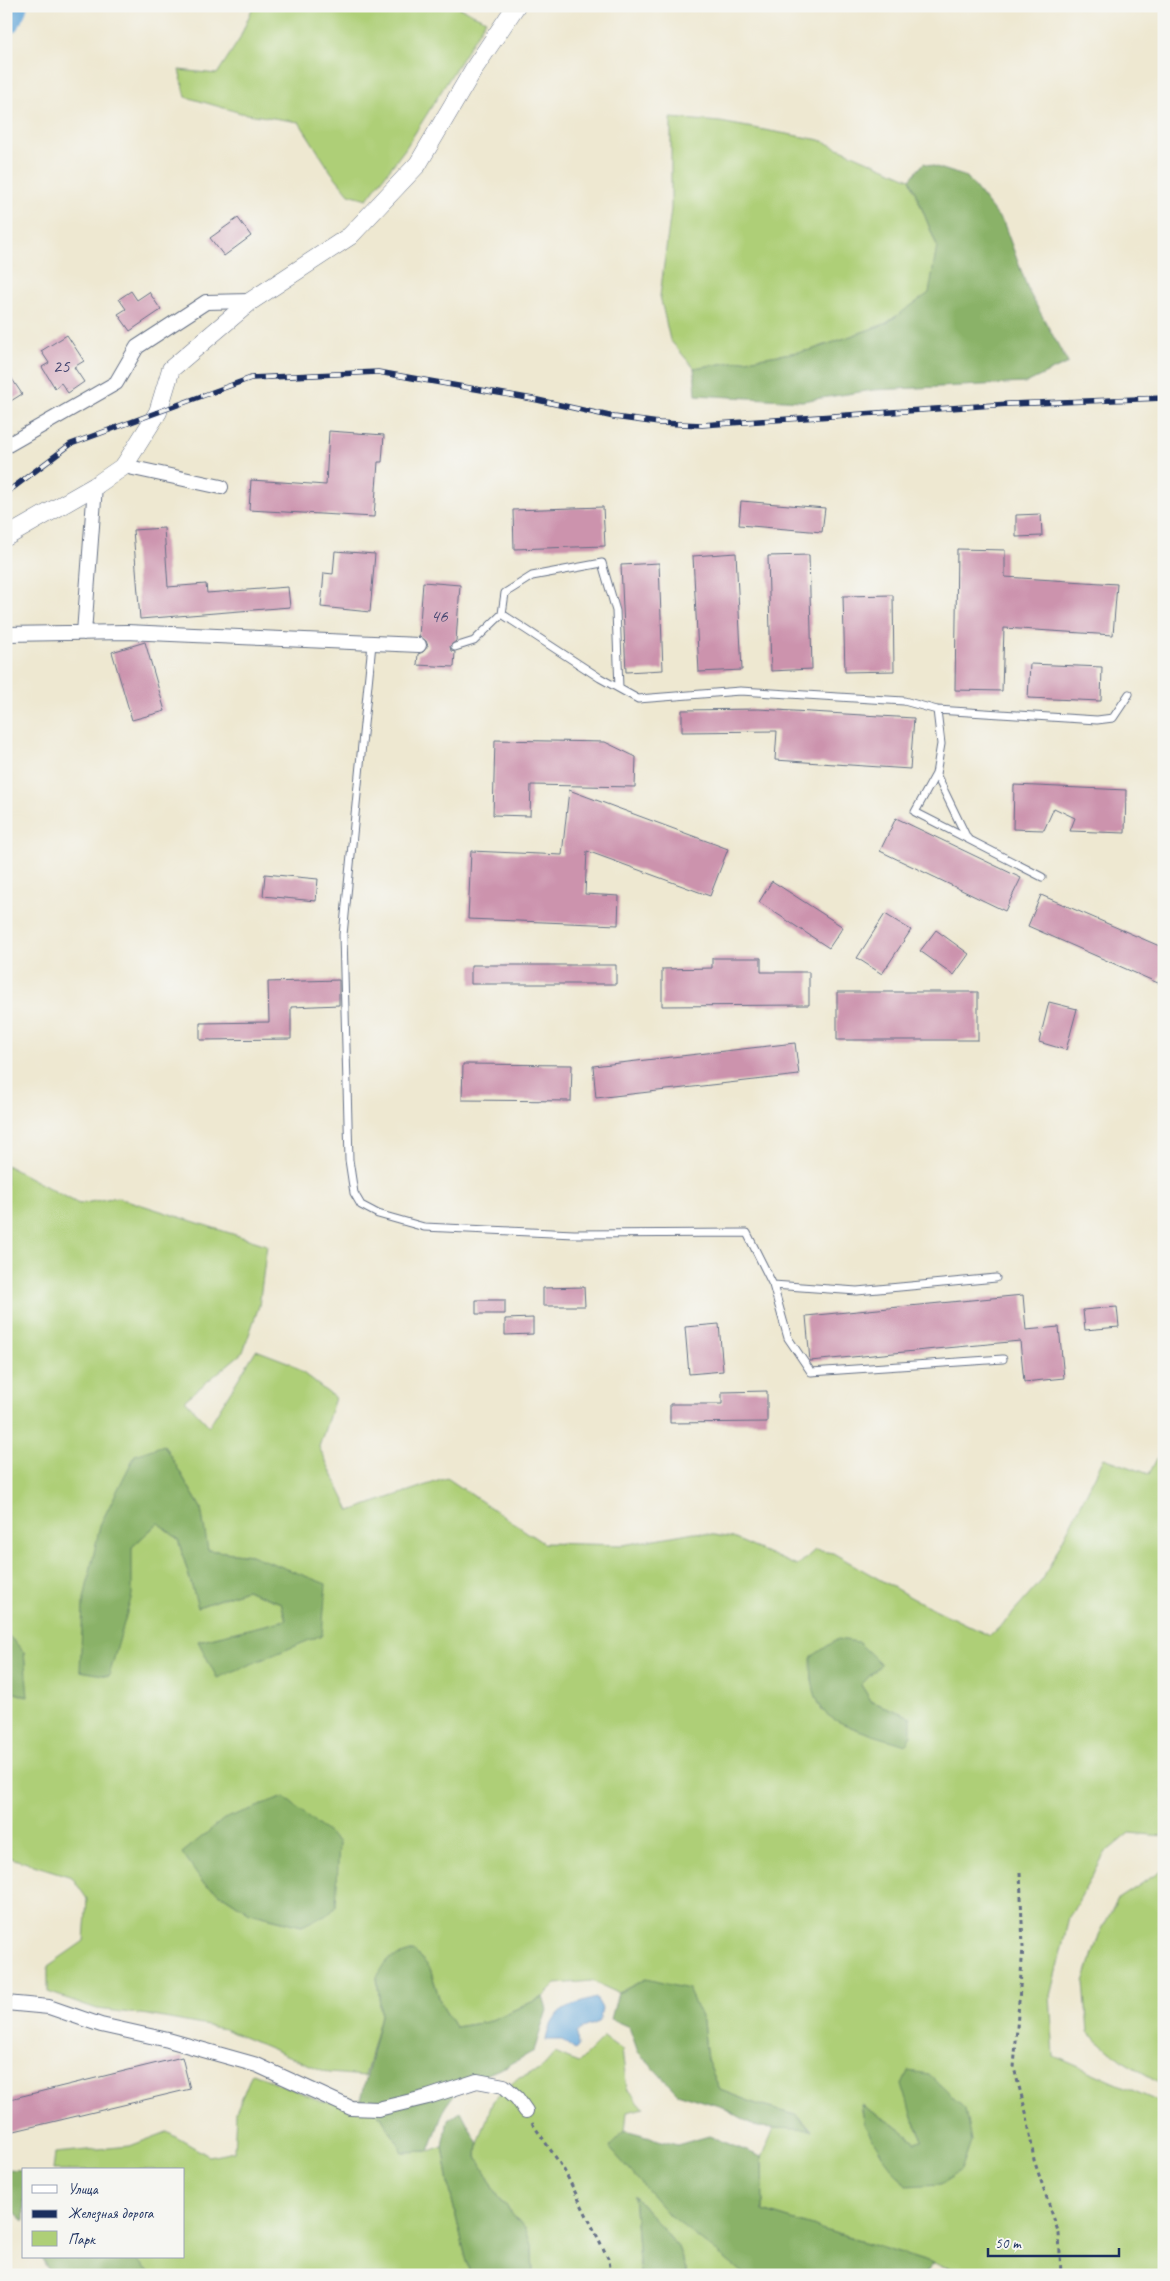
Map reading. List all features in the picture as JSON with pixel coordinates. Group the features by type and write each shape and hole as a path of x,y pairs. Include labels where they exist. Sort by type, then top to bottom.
{"street":[{"path":"6,536 95,486 124,466 158,412 171,369 251,301 350,236 418,164 475,67 516,6"},
{"path":"6,446 116,383 137,347 206,302 251,301"},
{"path":"124,466 221,487"},
{"path":"84,633 95,486"},
{"path":"6,634 126,632 419,645"},
{"path":"6,2003 49,2007 101,2025 168,2040 257,2066 352,2108 378,2109 428,2097 477,2081 504,2086 517,2098 526,2111"}],"lane":[{"path":"455,647 474,641 502,614 505,593 532,576 602,563 616,611 619,688"},
{"path":"502,614 638,699 740,690 904,701 937,710 1002,715 1105,719 1113,718 1129,694"},
{"path":"372,644 343,935 349,1160 354,1193 361,1205 378,1214 424,1227 574,1234 747,1233 773,1285 788,1338 811,1372 1003,1359"},
{"path":"937,710 941,744 936,774 915,812 1042,877"},
{"path":"936,774 967,838"},
{"path":"773,1285 857,1291 996,1278"}],"path":[{"path":"1020,1872 1024,1947 1014,2068 1027,2116 1034,2160 1059,2234 1062,2275"},
{"path":"526,2111 531,2122 563,2168 609,2260 611,2275"}],"green space":[{"path":"256,6 456,6 486,20 405,149 367,199 349,194 331,172 299,122 241,113 186,97 179,70 217,74 239,40 252,9"},
{"path":"671,118 720,122 820,140 910,179 937,246 930,293 885,324 811,350 694,368 670,340 660,296 671,209"},
{"path":"924,163 967,177 1004,224 1029,292 1068,363 1026,383 873,390 802,401 696,395 694,368 811,350 885,324 929,293 937,246 910,179"},
{"path":"6,1165 79,1204 117,1197 267,1245 259,1306 243,1352 185,1400 209,1426 256,1350 290,1363 335,1398 319,1447 350,1511 447,1478 543,1543 623,1545 694,1532 733,1538 797,1566 815,1550 833,1553 914,1599 990,1636 1007,1620 1043,1579 1104,1458 1149,1474 1164,1445 1164,1836 1129,1833 1105,1853 1069,1918 1050,1996 1054,2056 1164,2104 1164,2275 994,2275 934,2264 763,2211 762,2157 774,2128 812,2129 795,2115 762,2106 720,2090 707,2060 703,2021 646,1979 618,1993 592,1981 556,1984 543,1997 487,2022 455,2027 441,2004 430,1968 414,1951 377,1977 381,2015 365,2076 329,2073 224,2029 148,2015 97,2009 48,1992 48,1966 84,1941 87,1899 72,1877 11,1858 6,1861 6,1690 27,1697 24,1652 6,1633","holes":["164,1445 201,1508 207,1550 251,1555 322,1635 199,1641 286,1620 281,1603 246,1590 198,1607 178,1539 158,1523 132,1547 109,1675 81,1671","812,1657 881,1664 861,1685 872,1702 910,1717 822,1711 812,1680","202,1882 302,1926 250,1913","861,2105 893,2124 916,2142 923,2139 912,2117 961,2171 882,2155 865,2126"]},
{"path":"164,1445 201,1508 208,1550 251,1555 326,1584 322,1635 217,1678 198,1641 286,1620 281,1603 246,1590 198,1607 178,1539 158,1523 132,1547 132,1595 109,1676 80,1671 83,1604 100,1525 135,1455"},
{"path":"6,1633 24,1652 28,1697 6,1690"},
{"path":"838,1639 858,1642 881,1664 861,1685 872,1702 911,1717 911,1735 906,1745 836,1721 822,1709 814,1690 811,1657"},
{"path":"284,1797 339,1842 336,1906 331,1912 302,1926 250,1913 202,1882 182,1853 224,1819"},
{"path":"1164,1869 1164,2085 1121,2060 1088,2032 1084,1982 1099,1935 1117,1900"},
{"path":"414,1951 430,1968 441,2004 455,2027 487,2022 543,1997 547,2010 534,2051 507,2066 461,2085 445,2107 429,2151 403,2152 381,2116 361,2100 381,2015 377,1977 388,1959"},
{"path":"646,1979 688,1989 703,2021 707,2060 720,2090 762,2106 795,2115 812,2130 758,2127 722,2107 677,2093 638,2052 629,2027 611,2019 618,1993"},
{"path":"604,2037 622,2050 627,2089 644,2108 627,2112 625,2131 609,2147 745,2275 688,2275 678,2247 634,2195 640,2275 533,2275 532,2248 526,2230 498,2196 477,2157 478,2144 493,2101 519,2077 540,2070 555,2053 578,2063"},
{"path":"908,2071 929,2074 965,2109 971,2141 961,2171 941,2184 906,2186 882,2155 865,2126 861,2105 893,2124 916,2142 923,2139 912,2117 902,2084"},
{"path":"252,2073 324,2102 361,2100 381,2116 403,2152 429,2151 443,2146 451,2196 470,2275 152,2275 136,2258 185,2258 185,2168 53,2168 55,2153 130,2146 167,2132 209,2156 234,2151 236,2112"},
{"path":"461,2111 478,2144 477,2157 498,2196 526,2230 532,2248 533,2275 470,2275 451,2196 443,2146 448,2120"},
{"path":"625,2131 677,2145 709,2136 762,2157 763,2211 934,2264 924,2275 745,2275 669,2215 609,2147"},
{"path":"6,2169 22,2170 22,2219 6,2204"},
{"path":"634,2195 678,2247 688,2275 640,2275"},
{"path":"42,2258 136,2258 152,2275 51,2275"}],"water":[{"path":"596,1998 602,2008 599,2022 583,2028 577,2033 578,2047 575,2050 562,2040 546,2040 552,2021 557,2015 569,2007"}],"building":[{"path":"238,218 251,236 224,256 210,238"},
{"path":"131,291 137,300 149,292 161,310 130,331 118,314 126,309 119,299"},
{"path":"67,335 84,361 74,367 84,382 68,393 61,383 55,388 42,367 49,363 41,351"},
{"path":"6,370 22,394 6,404"},
{"path":"329,431 384,435 382,462 378,462 374,517 249,510 251,480 326,485"},
{"path":"741,501 825,508 822,532 739,525"},
{"path":"603,507 605,546 514,549 513,510"},
{"path":"1041,514 1042,536 1016,537 1016,515"},
{"path":"164,528 168,587 206,584 207,593 288,587 290,607 140,619 133,530"},
{"path":"957,549 1005,550 1005,577 1117,584 1113,635 1004,628 1002,691 955,690"},
{"path":"335,551 375,554 370,612 321,607 324,573 333,574"},
{"path":"736,553 742,670 699,672 693,556"},
{"path":"809,555 812,669 771,671 768,556"},
{"path":"659,563 663,670 626,672 621,565"},
{"path":"423,582 460,585 456,641 450,646 451,651 455,652 454,667 417,665 418,654 423,652 428,646 426,641 419,636"},
{"path":"893,595 894,671 845,672 843,596"},
{"path":"145,642 165,711 132,720 112,652"},
{"path":"1030,664 1102,667 1101,701 1028,698"},
{"path":"759,709 914,718 910,769 775,760 777,731 682,732 682,710"},
{"path":"495,740 605,742 636,757 635,787 531,785 530,816 493,815"},
{"path":"1014,785 1126,790 1125,833 1070,831 1075,818 1054,808 1044,830 1013,829"},
{"path":"569,790 728,849 710,896 587,851 585,894 619,896 618,925 468,919 471,851 562,855"},
{"path":"896,818 1021,878 1005,911 880,851"},
{"path":"265,874 318,879 316,901 263,896"},
{"path":"772,881 843,927 829,948 759,902"},
{"path":"1041,895 1164,948 1164,969 1158,983 1028,926"},
{"path":"885,914 911,930 882,974 857,958"},
{"path":"936,930 969,954 954,975 920,951"},
{"path":"712,958 761,958 761,972 809,972 809,1005 662,1006 662,969 712,968"},
{"path":"471,965 616,965 616,984 471,984"},
{"path":"339,980 339,1005 291,1007 291,1039 200,1040 200,1023 269,1022 268,982"},
{"path":"837,992 978,992 978,1040 837,1040"},
{"path":"1049,1002 1077,1009 1066,1050 1039,1042"},
{"path":"795,1043 799,1075 596,1098 593,1066"},
{"path":"463,1064 572,1065 571,1101 462,1100"},
{"path":"584,1287 585,1306 543,1306 543,1288"},
{"path":"1023,1295 1026,1330 1059,1327 1064,1378 1024,1382 1020,1341 810,1361 806,1316"},
{"path":"476,1300 505,1300 505,1314 476,1314"},
{"path":"1117,1307 1119,1327 1085,1330 1083,1310"},
{"path":"533,1318 533,1334 505,1335 505,1319"},
{"path":"719,1324 723,1371 689,1374 685,1327"},
{"path":"767,1391 767,1422 670,1423 670,1404 722,1404 722,1392"},
{"path":"182,2057 190,2089 6,2133 6,2100"}],"waterway":[{"path":"6,19 12,6"}],"railway":[{"path":"6,493 71,444 251,378 378,372 533,399 614,417 659,423 702,425 1009,404 1164,398"}]}
